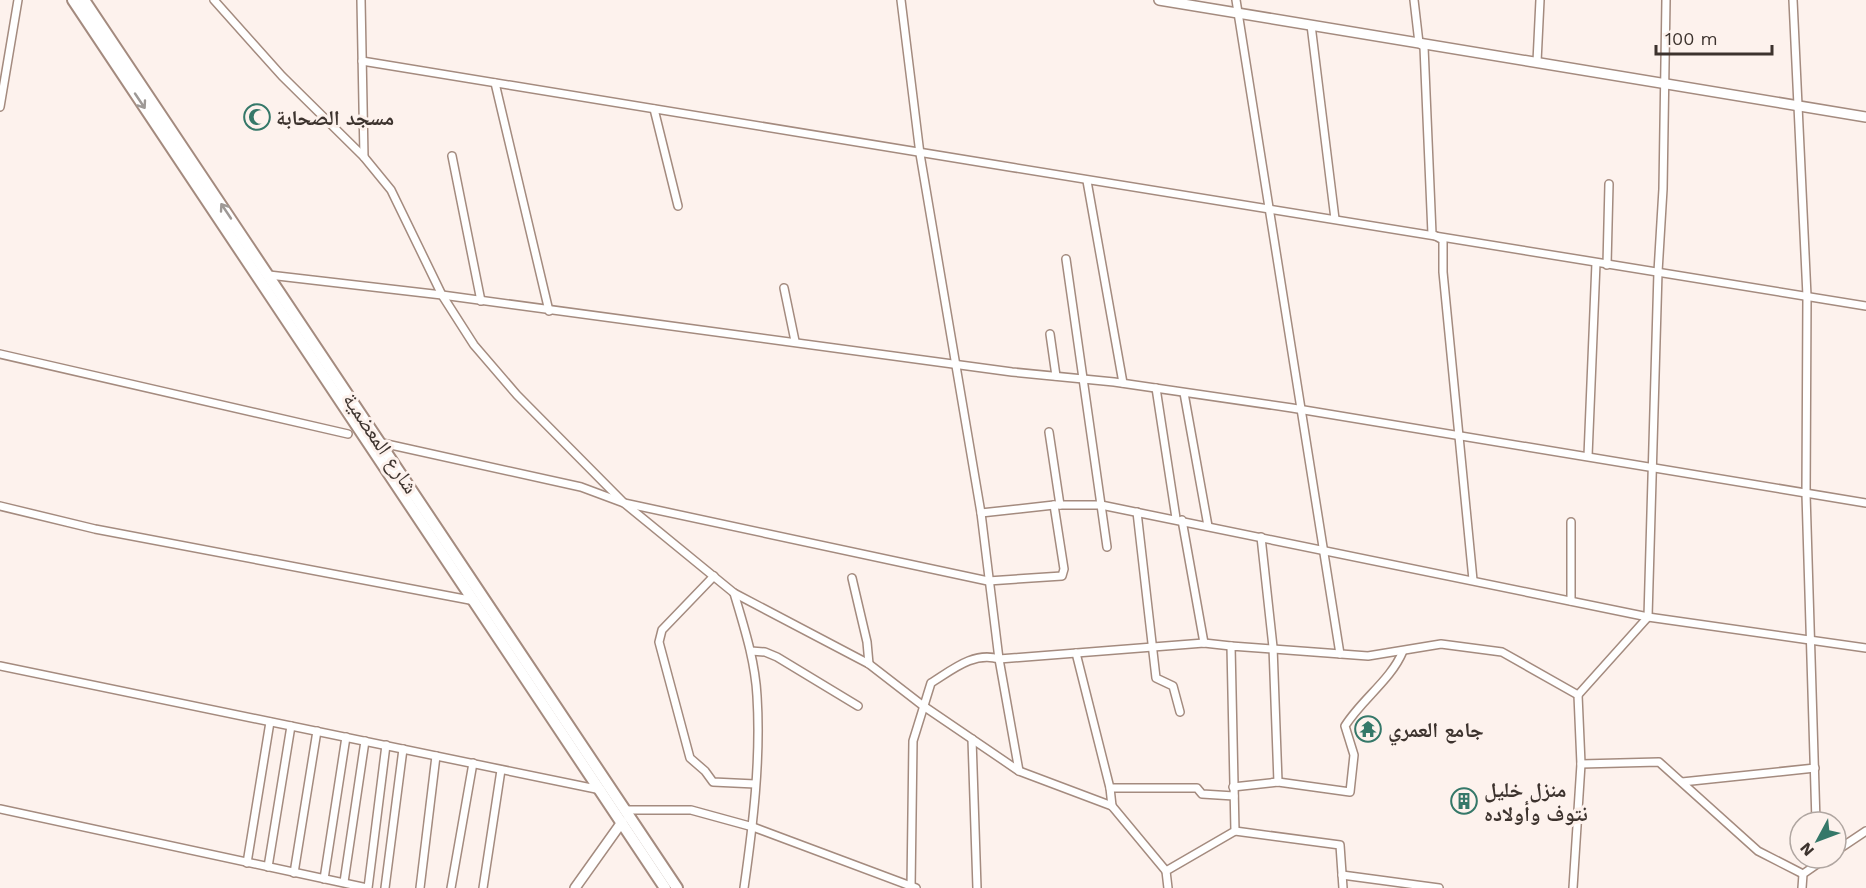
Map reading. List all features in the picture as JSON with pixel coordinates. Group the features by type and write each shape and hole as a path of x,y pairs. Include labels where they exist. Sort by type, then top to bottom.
{"main road":[{"name":"شارع المعضمية","path":"73,0 254,262 269,274 676,888"},
{"name":"شارع المعضمية","path":"84,0 475,601 665,888"},
{"path":"1159,0 1866,117"},
{"path":"575,888 622,822"}],"street":[{"path":"0,107 18,0"},
{"path":"214,0 282,76 364,157 391,190 442,295 474,345 517,395 624,502 734,593 870,664 922,705 1019,771 1112,806 1166,871 1168,888"},
{"path":"362,0 364,157"},
{"path":"901,0 920,154 981,513 999,659 1019,771"},
{"path":"1236,0 1340,654"},
{"path":"1414,0 1419,43 1424,47 1432,234"},
{"path":"1537,62 1540,0"},
{"path":"1573,888 1581,764 1578,695 1648,617 1658,272 1663,189 1666,0"},
{"path":"1793,0 1807,296 1806,494 1816,810"},
{"path":"1311,25 1335,219"},
{"path":"362,61 920,154 1270,211 1432,234 1607,265 1866,306"},
{"path":"495,83 549,311"},
{"path":"654,109 678,206"},
{"path":"452,156 481,301"},
{"path":"1087,181 1123,383"},
{"path":"1607,265 1609,184"},
{"path":"1432,234 1443,240 1443,272 1473,580"},
{"path":"1066,258 1107,547"},
{"path":"1588,456 1596,263"},
{"path":"269,274 795,341 955,364 1123,383 1300,409 1866,503"},
{"path":"784,288 795,341"},
{"path":"1050,334 1056,375"},
{"path":"0,354 348,434"},
{"path":"1156,388 1204,643"},
{"path":"1184,393 1208,526"},
{"path":"381,443 581,487 624,502 988,581 1062,576 1064,569 1049,432"},
{"path":"981,513 1057,505 1101,504 1648,617 1809,638 1866,648"},
{"path":"0,506 107,531 475,601"},
{"path":"1137,512 1156,678 1173,686 1180,712"},
{"path":"1571,522 1571,601"},
{"path":"1261,537 1273,647 1278,782"},
{"path":"714,576 662,630 659,642 690,758 705,771 713,782 755,784"},
{"path":"852,578 870,664"},
{"path":"734,593 751,651 757,696 753,827 744,888"},
{"path":"626,810 691,810 753,827 912,888 913,741 922,705 931,683 966,662 988,656 999,659 1154,649 1204,643 1368,656 1441,644 1502,652 1578,695"},
{"path":"1231,646 1235,831"},
{"path":"751,651 765,652 777,657 858,706"},
{"path":"1233,787 1278,782 1350,792 1354,755 1345,726 1354,712 1397,664 1403,651"},
{"path":"1076,653 1110,788 1112,806"},
{"path":"0,666 601,790"},
{"path":"247,863 270,722"},
{"path":"268,867 291,726"},
{"path":"294,873 317,731"},
{"path":"324,879 346,737"},
{"path":"972,739 976,888"},
{"path":"344,882 365,741"},
{"path":"0,809 368,888 386,745"},
{"path":"385,888 403,749"},
{"path":"420,888 436,756"},
{"path":"1581,764 1659,762 1758,851 1803,874"},
{"path":"451,888 473,763"},
{"path":"1682,782 1815,768"},
{"path":"483,888 501,770"},
{"path":"1110,788 1197,788 1202,794 1234,796"},
{"path":"1166,871 1235,831 1340,845 1343,888"},
{"path":"1848,843 1866,831"},
{"path":"1802,888 1803,874 1807,870"},
{"path":"1342,875 1439,888"}],"place":[{"name":"مسجد الصحابة","path":"257,117"},
{"name":"جامع العمري","path":"1368,729"},
{"name":"منزل خليل نتوف وأولاده","path":"1464,801"}]}
